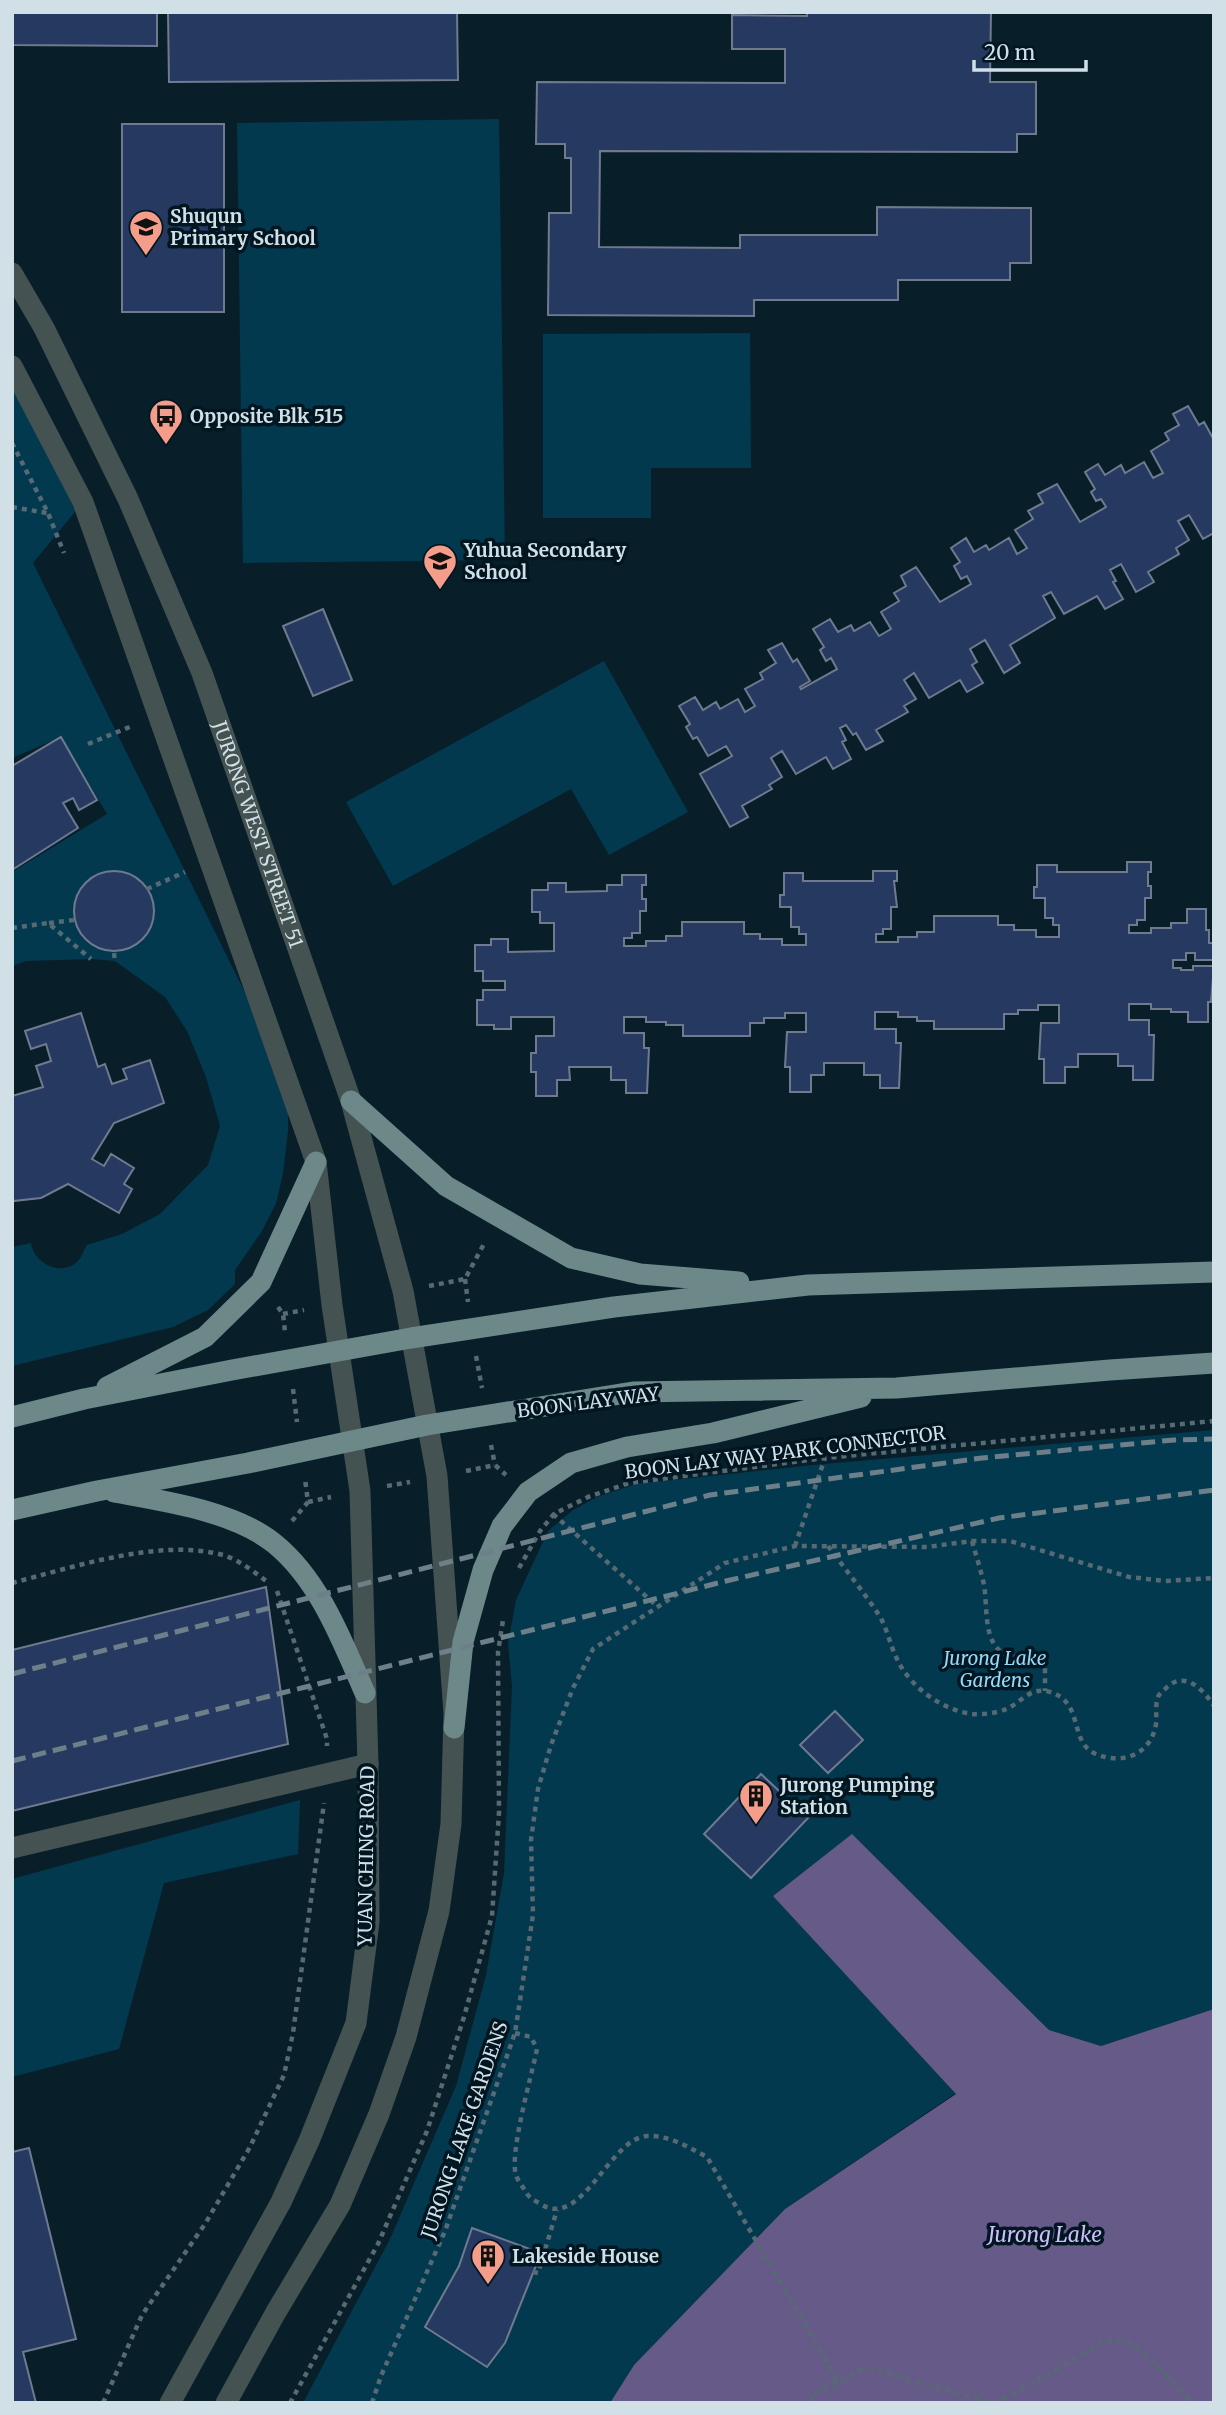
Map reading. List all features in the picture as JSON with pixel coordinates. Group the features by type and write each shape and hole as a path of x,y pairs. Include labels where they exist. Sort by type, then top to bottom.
{"main road":[{"path":"351,1101 446,1186 571,1258 640,1274 714,1281 808,1285"},
{"path":"84,1399 205,1337 261,1282 316,1161"},
{"path":"12,1417 84,1399 289,1360 472,1328 614,1307 808,1285 1135,1272 1214,1272"},
{"name":"BOON LAY WAY","path":"12,1510 97,1490 248,1463 427,1425 633,1392 897,1388 1214,1363"},
{"path":"454,1728 463,1642 484,1570 502,1527 528,1492 571,1463 627,1447 713,1433 897,1388"},
{"path":"97,1490 199,1508 237,1522 274,1543 300,1570 332,1619 365,1693"}],"street":[{"name":"JURONG WEST STREET 51","path":"12,273 44,328 128,499 202,673 351,1101 403,1291 427,1425"},
{"path":"12,366 83,502 316,1161 339,1351"},
{"name":"YUAN CHING ROAD","path":"170,2403 281,2202 309,2141 356,2023 369,1922 368,1764 360,1491 339,1351"},
{"path":"226,2403 340,2205 379,2115 406,2037 439,1911 451,1825 454,1728 437,1476 427,1425"},
{"path":"12,1848 368,1764"}],"path":[{"path":"12,443 48,513 64,553"},
{"path":"12,507 48,513"},
{"path":"88,744 133,725"},
{"path":"147,889 180,875"},
{"path":"12,928 74,920"},
{"path":"48,923 91,959"},
{"path":"114,953 115,961"},
{"path":"465,1279 495,1465"},
{"path":"251,1570 308,1502 283,1314 261,1282"},
{"name":"BOON LAY WAY PARK CONNECTOR","path":"515,1579 540,1531 554,1514 588,1497 629,1483 825,1458 1214,1421"},
{"path":"795,1546 825,1458"},
{"path":"554,1514 657,1606"},
{"path":"972,1541 984,1585 989,1630 995,1646 1009,1656 1035,1655 1045,1660 1045,1691"},
{"name":"JURONG LAKE GARDENS","path":"372,2403 381,2376 445,2231 515,2033 533,1915 531,1840 538,1788 573,1688 593,1649 725,1563 795,1546 927,1547 972,1541 1010,1541 1129,1577 1165,1581 1214,1578"},
{"path":"827,1546 881,1618 898,1662 916,1686 943,1706 973,1714 1005,1710 1027,1694 1045,1691 1066,1699 1073,1712 1079,1735 1090,1751 1110,1759 1136,1755 1149,1743 1156,1726 1158,1697 1171,1683 1188,1680 1204,1690 1214,1706"},
{"path":"12,1583 125,1554 193,1551 225,1556 276,1588 327,1739"},
{"path":"290,2403 378,2244 427,2131 468,2004 492,1916 499,1813 498,1652 504,1614"},
{"path":"103,2403 142,2315 205,2224 250,2147 284,2076 293,2033 326,1791"},
{"path":"515,2033 531,2037 537,2049 517,2140 515,2173 527,2195 544,2207 557,2210"},
{"path":"533,2272 538,2273 557,2210 579,2197 594,2183 626,2145 646,2136 676,2140 707,2157 838,2381"},
{"path":"811,2403 813,2394 863,2369 874,2369 991,2403 1010,2396 1103,2343 1115,2340 1127,2342 1138,2350 1193,2403"}],"green space":[{"path":"499,119 505,560 243,563 237,123"},
{"path":"750,333 751,468 651,468 651,518 543,518 543,334"},
{"path":"12,367 83,502 33,563 288,1080 288,1131 283,1174 276,1203 262,1231 235,1270 235,1284 208,1310 173,1327 12,1366 12,1247 31,1243 37,1257 43,1262 57,1268 65,1268 79,1260 87,1245 122,1234 160,1214 208,1165 220,1126 206,1077 187,1031 165,997 115,961 26,961 12,966 12,872 107,814 61,737 12,758"},
{"path":"604,661 688,812 609,855 571,789 393,886 346,802"},
{"name":"Jurong Lake Gardens","path":"1214,1430 1214,2009 1101,2046 1049,2030 852,1835 773,1896 956,2093 785,2209 634,2365 610,2403 303,2403 390,2239 456,2086 486,1975 504,1873 512,1686 508,1643 516,1600 548,1531 573,1510 597,1497 636,1484 813,1465"},
{"path":"300,1800 298,1854 164,1883 119,2049 12,2077 12,1879"}],"water":[{"name":"Jurong Lake","path":"852,1834 1049,2030 1101,2046 1214,2009 1214,2403 610,2403 634,2365 785,2209 956,2094 773,1896"}],"building":[{"path":"12,12 157,12 157,46 12,45"},
{"path":"168,12 457,12 458,80 169,82"},
{"path":"807,12 991,12 990,82 1036,82 1036,134 1017,134 1017,152 600,151 599,247 740,248 740,235 877,235 877,207 1031,208 1031,263 1010,263 1010,280 898,280 898,300 754,300 754,316 548,315 549,213 571,213 571,158 565,158 565,144 536,144 537,82 785,83 785,49 732,49 732,15 807,16"},
{"path":"122,124 224,124 224,312 122,312"},
{"path":"1188,406 1199,425 1204,422 1214,440 1214,533 1203,539 1189,515 1178,521 1189,540 1176,548 1179,554 1148,572 1154,582 1136,592 1121,564 1110,570 1116,581 1113,582 1123,599 1105,609 1097,596 1064,614 1051,592 1043,596 1055,618 1010,645 1020,663 1004,673 985,640 970,649 977,662 972,665 983,683 967,692 960,680 929,698 914,673 904,680 916,699 904,706 908,712 876,730 883,741 866,750 856,733 853,735 846,725 840,728 846,740 842,742 851,759 833,769 826,757 796,774 782,751 771,758 782,777 769,785 772,789 742,806 748,817 730,827 700,774 732,756 726,746 708,756 697,737 693,739 686,727 690,724 679,706 695,697 703,710 716,702 720,709 738,699 745,712 755,706 745,689 763,679 760,673 776,663 768,650 782,643 793,662 797,659 810,681 800,687 801,689 837,669 831,658 826,661 820,650 824,647 813,629 830,619 838,632 851,625 854,631 870,622 879,636 891,629 881,612 899,601 894,593 906,586 901,576 916,567 940,602 971,584 967,576 961,579 954,566 960,562 951,548 966,538 974,552 986,545 989,550 1009,538 1017,554 1027,548 1015,530 1033,519 1028,511 1043,503 1038,494 1057,484 1080,522 1106,507 1101,499 1096,501 1091,492 1095,489 1085,472 1098,464 1105,475 1121,465 1125,473 1144,462 1153,478 1163,473 1151,451 1169,440 1165,433 1179,425 1173,414"},
{"path":"323,609 352,680 313,696 283,626"},
{"path":"61,737 97,800 79,810 73,798 63,803 78,828 12,870 12,766"},
{"path":"1127,862 1151,862 1148,886 1151,886 1151,898 1145,898 1145,920 1137,920 1137,925 1129,925 1129,933 1151,933 1151,928 1171,928 1171,923 1187,923 1187,909 1206,909 1209,943 1214,943 1214,960 1195,960 1195,953 1186,953 1186,960 1173,960 1173,968 1181,970 1193,970 1193,966 1214,966 1211,1002 1208,1002 1208,1022 1188,1022 1188,1012 1151,1009 1151,1004 1129,1004 1129,1020 1149,1020 1149,1035 1154,1035 1153,1080 1133,1080 1133,1066 1118,1066 1118,1054 1078,1054 1078,1067 1065,1067 1065,1083 1044,1083 1044,1059 1039,1059 1041,1023 1059,1023 1059,1005 1038,1005 1038,1010 1018,1010 1018,1014 1004,1014 1004,1029 934,1029 934,1021 898,1017 898,1012 875,1012 875,1029 896,1029 896,1043 901,1043 899,1088 880,1088 880,1075 864,1075 864,1063 824,1063 824,1075 811,1075 811,1092 790,1092 790,1067 785,1067 787,1032 806,1032 806,1013 785,1013 785,1018 764,1018 764,1023 750,1023 750,1036 683,1036 683,1025 646,1022 646,1017 624,1017 624,1033 644,1033 644,1048 649,1048 647,1093 626,1093 626,1080 611,1080 611,1067 569,1067 570,1080 557,1080 557,1096 536,1096 536,1072 531,1072 531,1053 536,1053 536,1036 554,1036 554,1017 511,1017 511,1029 477,1025 477,1000 483,1000 483,990 505,990 505,981 483,981 483,971 475,971 475,945 491,945 491,939 508,939 508,952 554,951 554,923 540,923 540,912 532,912 532,890 548,890 548,883 566,883 566,892 607,891 607,885 622,885 622,875 646,875 646,885 642,885 642,899 646,899 646,911 640,911 640,933 632,933 632,938 624,938 624,946 646,946 646,941 666,941 666,936 682,936 682,922 744,922 744,934 760,934 760,939 782,939 782,945 806,945 806,934 799,934 799,927 791,927 791,907 780,907 780,895 784,895 784,873 803,873 803,881 873,881 873,871 897,871 897,881 894,881 897,907 891,907 891,929 883,929 883,934 876,934 876,942 898,942 898,937 917,937 917,932 934,932 934,916 998,916 998,925 1014,925 1014,930 1036,930 1036,937 1059,937 1059,925 1053,925 1053,918 1045,918 1045,898 1034,898 1037,865 1057,865 1057,872 1127,872"},
{"path":"106,871 122,871 143,882 154,903 154,919 143,940 122,951 106,951 92,945 80,933 74,919 74,903 80,889 92,877"},
{"path":"81,1013 98,1067 105,1064 112,1084 127,1079 123,1069 150,1060 164,1103 114,1123 92,1159 104,1166 111,1154 134,1168 124,1184 132,1189 119,1213 68,1184 41,1198 14,1201 12,1204 12,1096 43,1087 36,1066 51,1061 46,1044 31,1049 25,1031"},
{"path":"266,1587 288,1744 12,1811 12,1650"},
{"name":"Jurong Pumping Station","path":"835,1711 863,1740 828,1773 800,1745"},
{"name":"Jurong Pumping Station","path":"761,1774 808,1818 751,1878 704,1834"},
{"path":"29,2148 76,2339 23,2352 36,2403 12,2403 12,2152"},
{"name":"Lakeside House","path":"472,2228 541,2253 505,2343 487,2367 425,2327 459,2266"}],"railway":[{"path":"12,1674 710,1495 982,1458 1174,1440 1214,1439"},
{"path":"12,1761 726,1581 999,1518 1214,1490"}],"place":[{"name":"Shuqun Primary School","path":"146,257"},
{"name":"Opposite Blk 515","path":"166,446"},
{"name":"Yuhua Secondary School","path":"440,591"},
{"name":"Jurong Pumping Station","path":"756,1826"},
{"name":"Lakeside House","path":"488,2286"}]}
